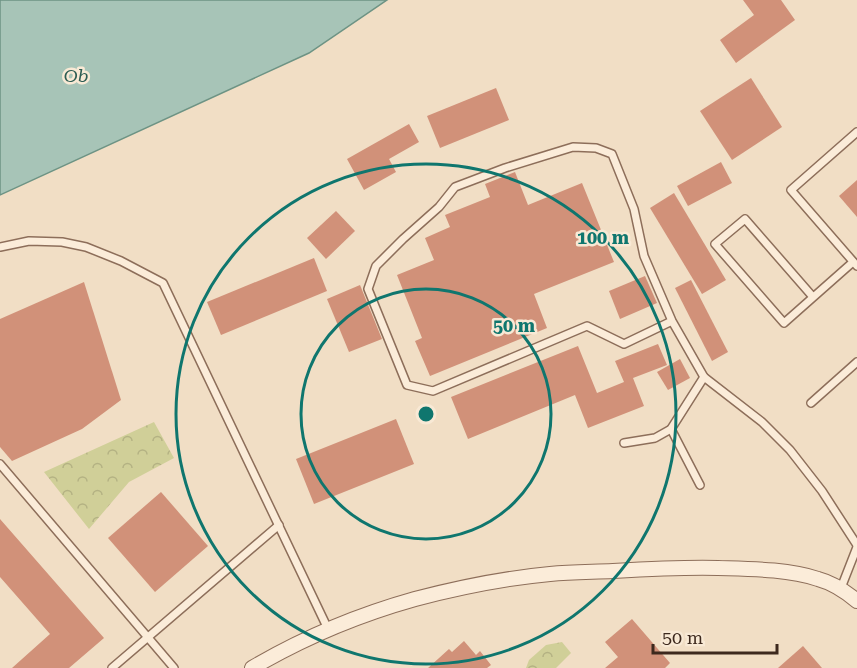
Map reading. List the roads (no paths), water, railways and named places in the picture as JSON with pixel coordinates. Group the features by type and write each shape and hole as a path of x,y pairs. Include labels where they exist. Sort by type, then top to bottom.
{"street":[{"path":"252,668 275,654 328,629 415,599 479,585 549,574 692,568 783,572 817,578 841,588 857,601"}],"lane":[{"path":"813,297 745,219 715,244 784,323 855,264 791,190 857,132"},
{"path":"672,321 624,344 587,326 433,391 408,385 368,289 376,266 439,207 455,187 505,168 573,147 596,148 612,154 634,209 644,256 672,321 704,377 762,422 790,450 822,491 857,546 841,588"},
{"path":"0,247 29,241 62,242 86,247 121,261 163,283 328,629"},
{"path":"811,403 857,362"},
{"path":"624,442 655,438 671,429 704,377"},
{"path":"671,429 700,485"},
{"path":"0,464 174,668"},
{"path":"112,668 279,525"}],"water":[{"name":"Ob","path":"0,0 387,0 309,53 0,195"}]}
